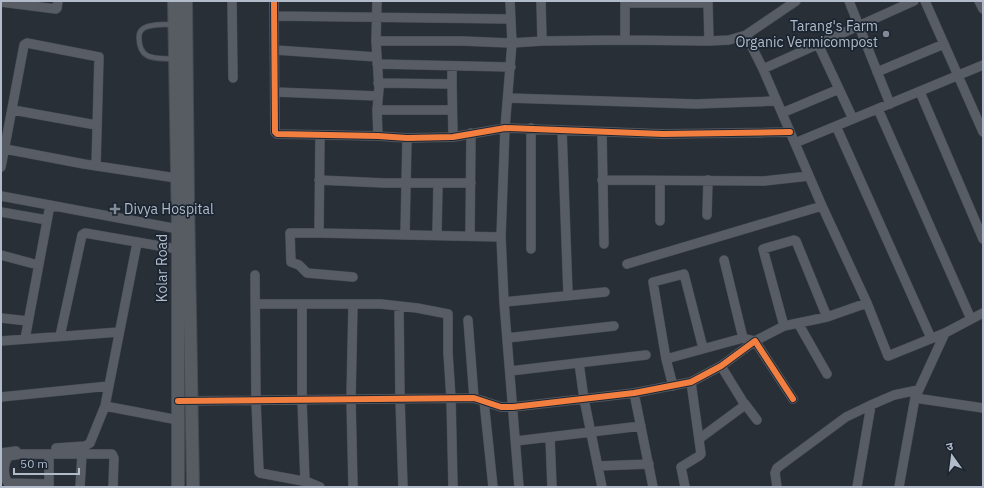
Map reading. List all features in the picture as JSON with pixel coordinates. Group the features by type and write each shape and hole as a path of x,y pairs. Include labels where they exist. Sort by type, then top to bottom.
{"main road":[{"name":"Kolar Road","path":"174,1 178,229 178,487"},
{"name":"Kolar Road","path":"186,1 193,487"}],"street":[{"path":"6,2 56,9 58,1"},
{"path":"232,1 233,78"},
{"path":"274,1 276,134 406,138 453,137 505,128 663,134 790,132"},
{"path":"377,1 376,41 378,136"},
{"path":"510,1 512,43 505,128 501,237 504,302 520,487"},
{"path":"541,1 542,41"},
{"path":"376,41 462,41 512,43 542,41 729,40 746,35 796,1"},
{"path":"849,1 890,104"},
{"path":"763,69 914,1"},
{"path":"925,1 983,132"},
{"path":"979,1 983,9"},
{"path":"625,40 625,2 689,2 708,3 709,41"},
{"path":"275,16 511,20"},
{"path":"746,35 763,69 822,206 867,303 888,356 945,333 983,313"},
{"path":"1,167 13,110 24,45 27,43 99,57 96,166"},
{"path":"818,44 853,119"},
{"path":"877,72 944,44"},
{"path":"275,50 452,66 510,67"},
{"path":"795,143 983,65"},
{"path":"452,66 453,137"},
{"path":"378,83 452,84"},
{"path":"782,113 839,89"},
{"path":"275,92 378,96"},
{"path":"920,92 983,239"},
{"path":"508,98 696,104 776,101"},
{"path":"878,109 970,319"},
{"path":"13,110 96,125"},
{"path":"377,110 452,110"},
{"path":"836,126 931,338"},
{"path":"531,128 531,249"},
{"path":"562,130 568,294"},
{"path":"602,132 604,244"},
{"path":"470,235 471,134"},
{"path":"319,233 320,135"},
{"path":"405,234 406,138"},
{"path":"5,149 96,166 176,178"},
{"path":"602,180 764,181 809,176"},
{"path":"319,180 384,184 405,182 471,183"},
{"path":"707,215 708,180"},
{"path":"660,181 660,222"},
{"path":"437,234 438,183"},
{"path":"1,196 178,229"},
{"path":"25,339 50,205"},
{"path":"627,264 822,206"},
{"path":"1,212 47,220"},
{"path":"60,336 82,235 85,233 177,249"},
{"path":"353,277 310,273 304,271 299,265 291,262 290,233 437,234 501,237"},
{"path":"784,326 763,249 794,240 827,317"},
{"path":"1,453 88,445 105,406 137,243"},
{"path":"1,255 38,265"},
{"path":"724,260 743,338"},
{"path":"673,386 666,359 652,284 653,282 684,274 702,348"},
{"path":"255,275 256,401 259,472 305,482 320,487"},
{"path":"504,302 568,294 605,292"},
{"path":"178,401 474,398 502,407 513,407 634,393 691,382 721,366 755,341 784,326 827,317 867,303"},
{"path":"255,304 353,304 399,306 448,314 453,487"},
{"path":"302,304 302,400 305,482"},
{"path":"353,304 351,400 353,487"},
{"path":"399,306 403,487"},
{"path":"1,318 28,321"},
{"path":"468,320 474,398"},
{"path":"798,323 827,374"},
{"path":"507,338 614,326"},
{"path":"1,341 119,332"},
{"path":"901,487 916,394 945,333"},
{"path":"666,359 743,338 755,341 793,399"},
{"path":"510,371 646,355"},
{"path":"579,363 584,399 602,487"},
{"path":"721,366 757,420"},
{"path":"685,487 681,467 701,455 691,382"},
{"path":"1,397 109,386"},
{"path":"634,393 653,487"},
{"path":"777,487 775,473 777,468 846,418 894,395 916,394 983,408"},
{"path":"484,401 493,487"},
{"path":"699,439 745,404"},
{"path":"857,487 871,405"},
{"path":"105,406 178,420"},
{"path":"516,441 641,426"},
{"path":"550,437 552,487"},
{"path":"49,454 49,486 8,483 5,474 5,460 9,456 49,454 112,454 114,458 113,487"},
{"path":"80,487 82,454"},
{"path":"598,466 649,464"}],"lane":[{"path":"174,24 146,27 139,34 141,50 145,54 156,58 174,59"}],"cycle path":[{"path":"274,1 275,132 277,134 407,138 453,137 505,128 663,134 790,132"},
{"path":"178,401 474,398 501,407 513,407 634,393 691,382 721,366 755,341 793,399"}],"place":[{"name":"Tarang's Farm Organic Vermicompost","path":"886,34"},
{"name":"Divya Hospital","path":"115,209"}]}
